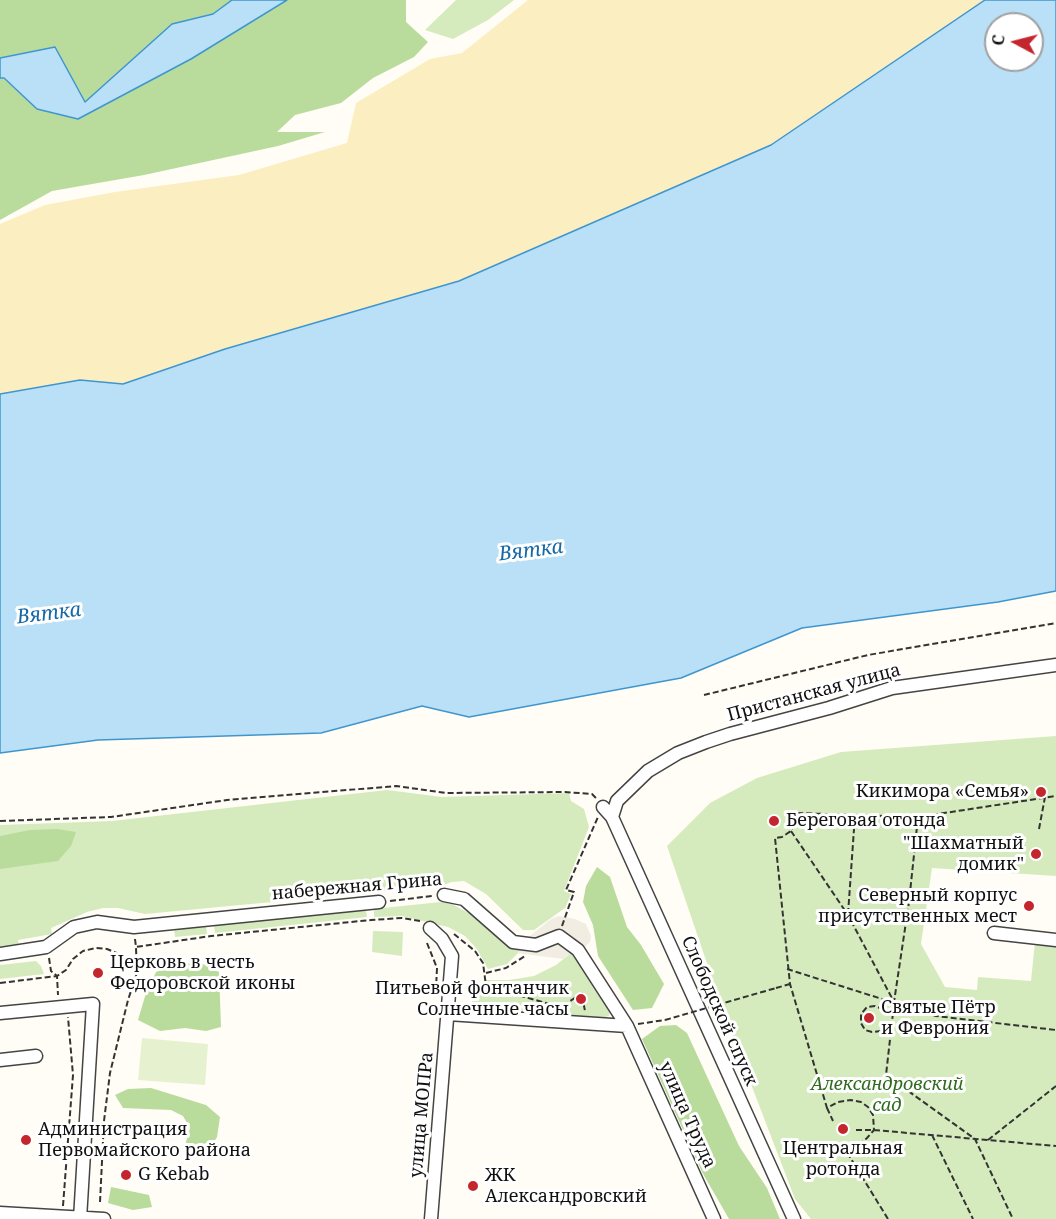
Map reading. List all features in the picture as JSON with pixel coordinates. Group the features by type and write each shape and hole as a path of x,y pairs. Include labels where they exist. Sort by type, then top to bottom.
{"street":[{"name":"Пристанская улица","path":"612,817 617,801 648,771 678,753 706,742 892,688 1056,665"},
{"name":"Слободской спуск","path":"603,807 612,817 794,1219"},
{"name":"набережная Грина","path":"444,895 464,899 513,942 536,945 559,936 578,950 627,1026"},
{"name":"набережная Грина","path":"0,954 46,947 74,927 85,924 111,923 134,927 379,902"},
{"name":"улица МОПРа","path":"423,928 442,939 452,956 431,1219"},
{"path":"994,933 1056,940"},
{"path":"0,1013 93,1004 80,1219"},
{"path":"448,1014 627,1026"},
{"name":"улица Труда","path":"627,1026 714,1219"},
{"path":"0,1060 36,1056"},
{"path":"0,1213 104,1219"}],"path":[{"path":"704,695 879,653 1056,623"},
{"path":"0,821 111,817 227,800 396,786 446,794 565,792 592,794"},
{"path":"787,813 918,817 1056,796"},
{"path":"1039,829 1045,797"},
{"path":"796,813 795,822 790,831 782,837 775,836 787,969 827,1108 833,1121"},
{"path":"848,915 855,815"},
{"path":"918,817 886,1075 975,1139 1013,1219"},
{"path":"790,831 848,915 894,1002"},
{"path":"565,916 574,892 566,890 590,834"},
{"path":"915,851 1026,846"},
{"name":"набережная Грина","path":"379,902 444,895"},
{"path":"136,947 211,936 371,920 402,918 422,922 423,928"},
{"path":"100,1202 104,1121 110,1073 137,973 134,927"},
{"path":"448,931 462,939 475,951 483,963 486,986 562,1006 571,1011"},
{"path":"426,941 437,968 436,990"},
{"path":"486,974 497,972 515,963 528,955 536,945"},
{"path":"0,982 57,976 66,970 73,958 83,951 96,948 107,949 119,954 137,973"},
{"path":"50,960 51,971 57,976 60,1007 68,1011 73,1076 63,1211"},
{"path":"787,969 936,1016 1056,1030"},
{"path":"665,1020 790,984"},
{"path":"562,1006 582,993 585,996 583,1001 587,1019"},
{"path":"890,1030 872,1032 865,1030 861,1023 861,1014 867,1007 875,1006 893,1013"},
{"path":"987,1140 1056,1086"},
{"path":"827,1108 838,1102 851,1100 861,1102 873,1115 874,1130 848,1154"},
{"path":"855,1130 1056,1146"},
{"path":"932,1135 973,1219"},
{"path":"844,1142 848,1154 888,1219"}],"green space":[{"path":"0,0 232,0 213,14 172,25 85,103 55,47 0,58"},
{"path":"287,0 406,0 406,22 428,42 414,57 373,78 341,103 295,115 277,132 325,132 278,146 144,175 52,191 0,220 0,78 3,78 37,109 78,119 191,59"},
{"path":"456,0 514,0 488,20 453,39 425,30"},
{"name":"Александровский сад","path":"1056,736 1056,876 932,868 921,944 945,987 977,990 978,977 1031,981 1035,942 1056,945 1056,1219 811,1219 795,1199 726,1019 667,846 710,803 757,778 841,752"},
{"path":"387,790 442,797 569,793 571,801 584,809 589,827 564,891 571,894 565,908 534,930 523,930 486,894 464,881 451,882 442,886 145,914 118,908 103,908 87,912 51,928 52,934 18,940 19,948 0,950 0,825 112,821"},
{"path":"57,829 76,832 71,846 58,861 0,869 0,836 30,830"},
{"path":"597,867 610,877 627,927 641,945 664,984 652,1008 633,1010 598,956 593,925 583,902 586,886"},
{"path":"441,902 452,904 485,922 511,946 521,950 507,964 488,969 477,949 465,936 448,927 402,916 374,917 374,909"},
{"path":"366,910 367,917 215,933 214,925"},
{"path":"206,925 207,934 175,937 174,928"},
{"path":"373,931 403,932 402,956 372,952"},
{"path":"571,953 580,959 611,1008 609,1016 601,1018 487,1011 475,1008 472,1004 473,993 485,980 509,980 534,976 556,965"},
{"path":"36,961 44,974 0,979 0,965"},
{"path":"201,963 219,972 221,1027 206,1031 185,1028 160,1031 138,1020 146,993 156,972 176,964"},
{"path":"676,1025 687,1033 739,1146 767,1188 780,1219 729,1219 702,1172 642,1039 660,1026"},
{"path":"142,1038 208,1044 205,1085 138,1080"},
{"path":"151,1088 206,1105 220,1117 217,1137 208,1152 188,1153 186,1142 190,1128 183,1116 171,1110 123,1108 115,1095 128,1089"},
{"path":"111,1187 149,1195 152,1207 133,1210 108,1203"}],"sand":[{"path":"528,0 985,0 771,145 459,281 225,349 123,384 80,380 0,394 0,224 45,205 115,192 239,175 347,143 356,103 430,59 462,53"}],"shaded area":[{"path":"559,916 586,924 591,936 590,942 574,956 571,953 563,959 517,953 530,936 551,919"}],"water":[{"path":"232,0 287,0 191,59 78,119 37,109 4,78 0,78 0,58 55,47 85,102 172,24 213,14"},
{"name":"Вятка","path":"985,0 1056,0 1056,591 998,602 802,628 681,678 469,717 422,706 321,733 98,740 0,753 0,394 80,380 123,384 225,349 459,281 771,145"}],"place":[{"name":"Кикимора «Семья»","path":"1041,792"},
{"name":"Береговая отонда","path":"774,821"},
{"name":"\"Шахматный домик\"","path":"1036,854"},
{"name":"Северный корпус присутственных мест","path":"1029,906"},
{"name":"Церковь в честь Федоровской иконы","path":"98,973"},
{"name":"Питьевой фонтанчик Солнечные часы","path":"581,999"},
{"name":"Святые Пётр и Феврония","path":"869,1018"},
{"name":"Центральная ротонда","path":"843,1129"},
{"name":"Администрация Первомайского района","path":"26,1140"},
{"name":"G Kebab","path":"126,1175"},
{"name":"ЖК Александровский","path":"473,1186"}]}
